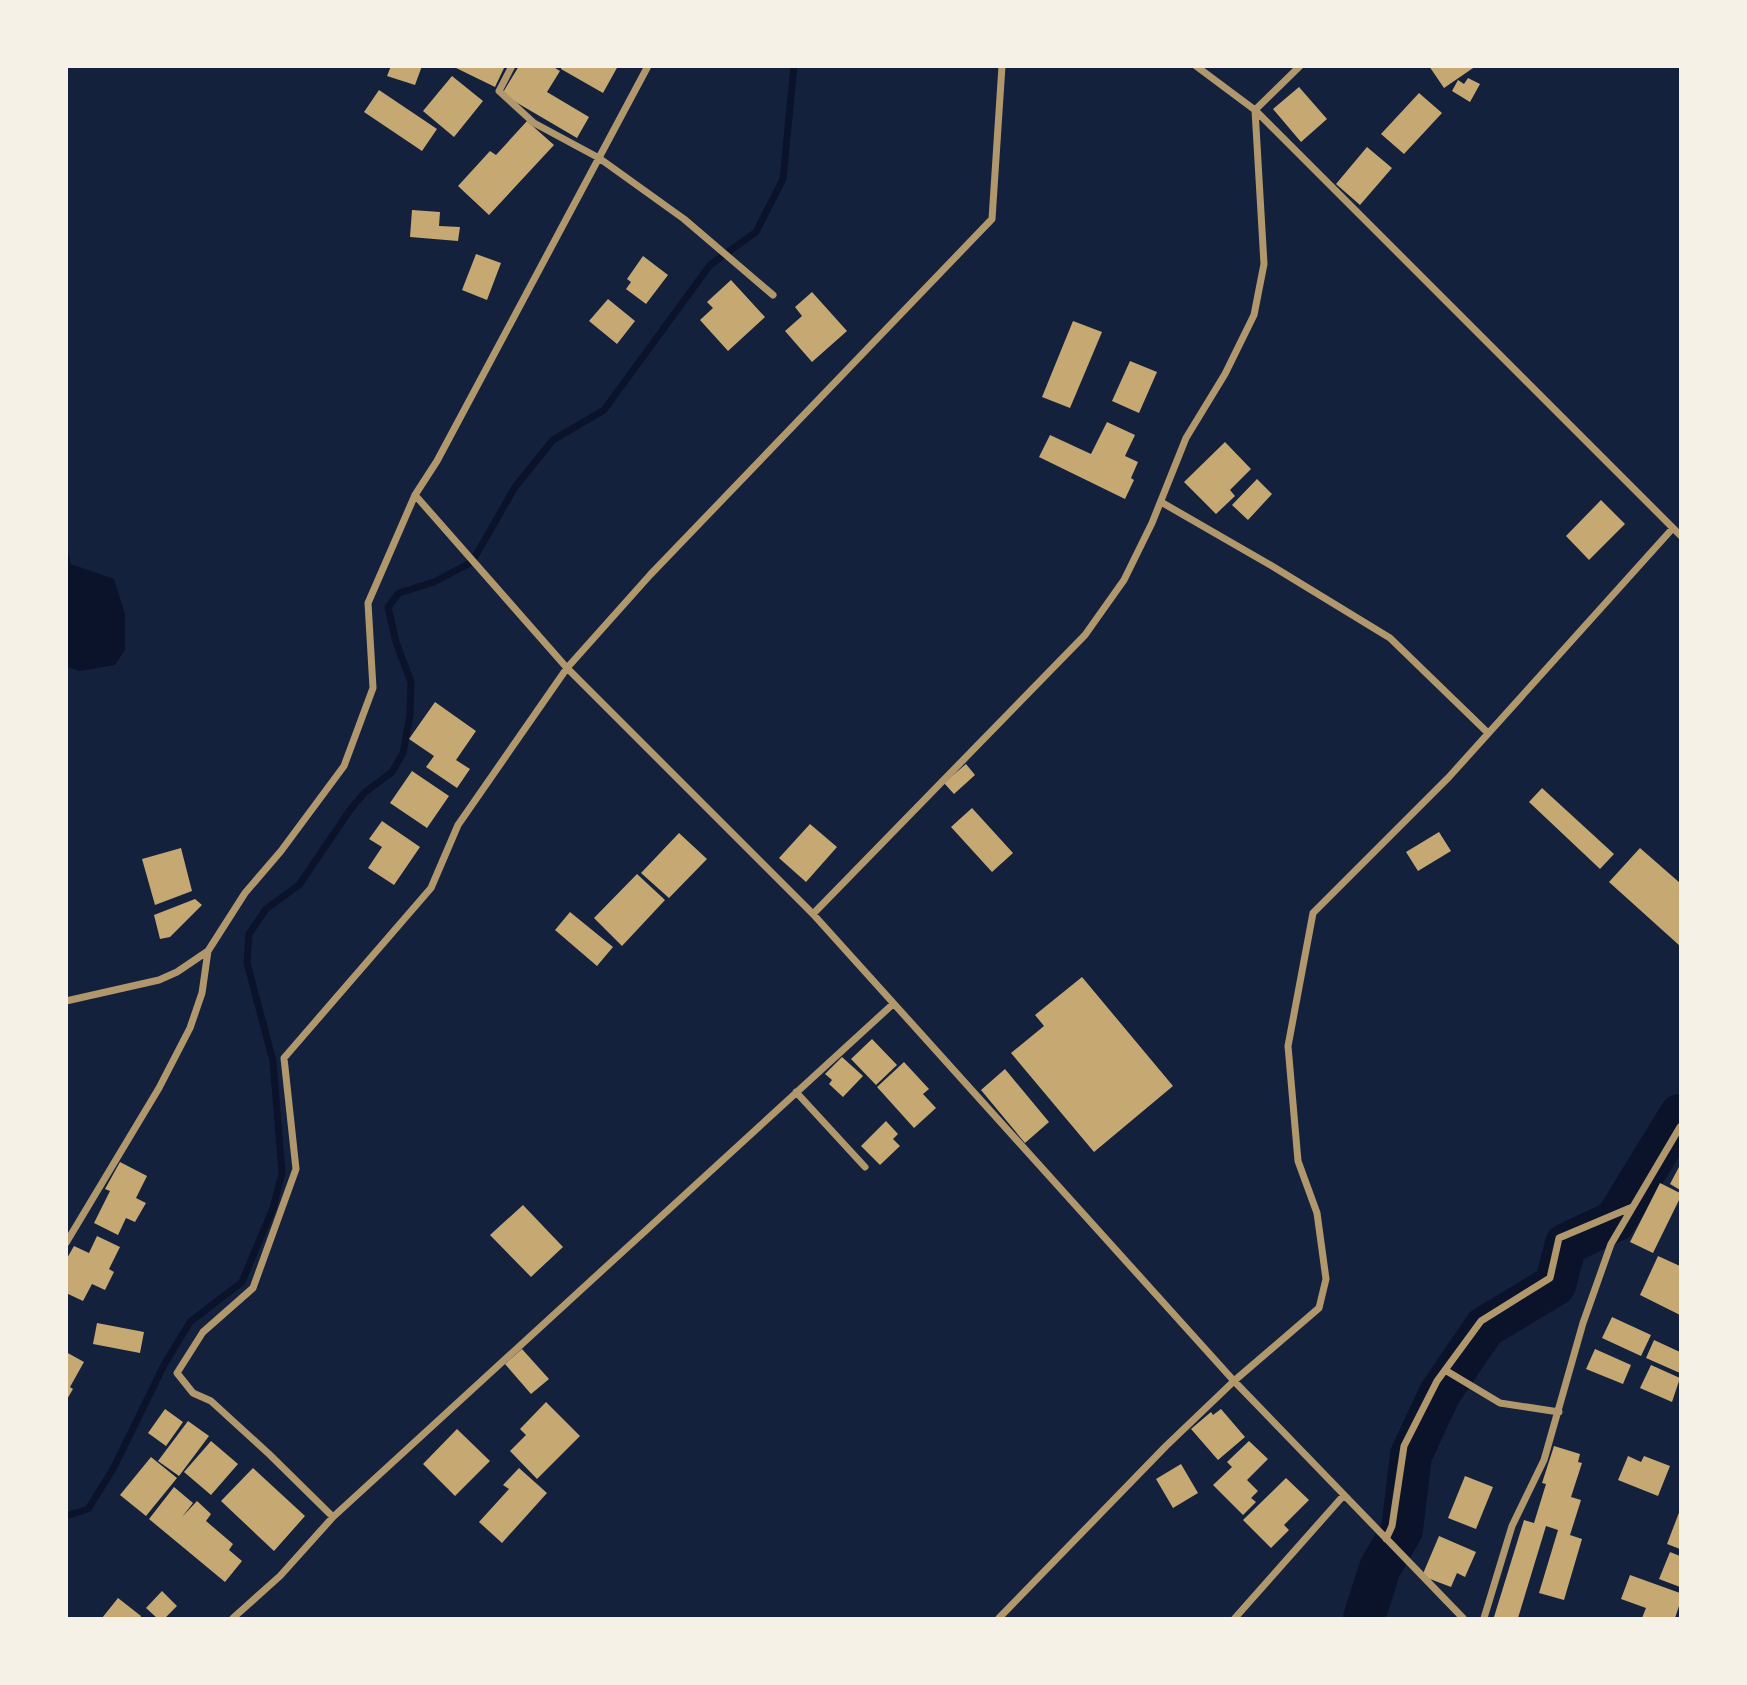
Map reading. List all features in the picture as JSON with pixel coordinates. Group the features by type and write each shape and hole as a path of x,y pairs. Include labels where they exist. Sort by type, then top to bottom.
{"street":[{"path":"512,66 499,91 534,123 599,158 684,219 773,295"},
{"path":"66,1002 159,980 177,972 208,951 245,893 281,851 344,766 373,688 368,603 415,495 437,461 648,66"},
{"path":"333,1517 211,1401 193,1393 177,1373 203,1332 253,1288 296,1169 284,1058 431,888 457,825 567,668 650,575 992,219 1002,66"},
{"path":"1196,66 1255,110 1681,535"},
{"path":"813,914 1085,635 1124,580 1161,502 1186,438 1225,374 1254,315 1264,264 1255,110 1300,66"},
{"path":"415,495 567,668 813,914 1234,1381 1463,1619"},
{"path":"1161,502 1390,638 1488,733"},
{"path":"999,1619 1166,1446 1234,1381 1319,1308 1326,1279 1317,1213 1298,1161 1288,1046 1313,913 1449,777 1672,528"},
{"path":"66,1244 159,1088 190,1028 202,993 208,951"},
{"path":"233,1619 280,1576 333,1517 892,1004"},
{"path":"796,1092 865,1167"},
{"path":"1484,1619 1512,1526 1545,1460 1583,1323 1611,1244 1630,1208 1681,1127"},
{"path":"1386,1539 1392,1527 1404,1446 1437,1381 1481,1321 1550,1278 1559,1238 1630,1208"},
{"path":"1445,1370 1500,1403 1559,1412"},
{"path":"1235,1619 1344,1495"}],"water":[{"path":"66,545 71,564 114,579 125,614 125,650 115,665 80,671 67,667"}],"building":[{"path":"391,66 422,66 415,85 387,76"},
{"path":"452,66 505,66 495,87"},
{"path":"519,66 552,66 560,71 547,92 589,117 577,138 502,94"},
{"path":"562,66 618,66 603,93 561,69"},
{"path":"1429,66 1476,66 1444,88"},
{"path":"452,76 483,101 454,137 423,111"},
{"path":"1468,78 1480,84 1470,102 1452,91 1458,80 1464,84"},
{"path":"1299,87 1327,119 1301,142 1273,109"},
{"path":"379,90 437,129 422,151 364,112"},
{"path":"1419,93 1442,113 1404,154 1381,134"},
{"path":"527,121 554,145 489,215 458,186 490,151 496,155"},
{"path":"1367,147 1392,168 1360,205 1336,184"},
{"path":"412,210 440,212 439,226 460,227 458,241 410,237"},
{"path":"476,254 501,263 487,300 462,290"},
{"path":"643,256 668,275 646,304 626,289 631,282 627,279"},
{"path":"731,280 765,317 728,351 700,320 713,308 707,302"},
{"path":"812,292 847,331 812,362 785,331 802,316 795,307"},
{"path":"608,299 635,321 617,344 589,321"},
{"path":"1073,321 1102,332 1070,408 1042,397"},
{"path":"1130,361 1157,372 1139,413 1112,401"},
{"path":"1107,422 1135,435 1125,456 1138,462 1131,478 1134,480 1125,499 1039,457 1050,435 1091,454"},
{"path":"1225,442 1251,469 1230,490 1235,496 1216,514 1184,482"},
{"path":"1257,479 1272,494 1248,520 1232,505"},
{"path":"1601,500 1625,524 1589,560 1566,536"},
{"path":"435,702 476,731 456,760 470,769 457,788 426,767 434,756 409,739"},
{"path":"966,764 975,775 954,794 944,783"},
{"path":"412,771 449,796 427,828 390,803"},
{"path":"1542,788 1614,854 1600,869 1529,802"},
{"path":"972,808 1013,853 992,872 951,827"},
{"path":"382,821 420,847 394,885 368,868 382,847 369,839"},
{"path":"810,824 837,847 806,882 779,858"},
{"path":"1439,832 1451,851 1418,871 1406,852"},
{"path":"679,833 707,859 669,898 641,873"},
{"path":"181,848 192,891 155,905 142,859"},
{"path":"1640,848 1680,883 1680,946 1609,882"},
{"path":"637,874 665,900 622,946 594,918"},
{"path":"195,899 202,905 170,937 160,939 154,915"},
{"path":"570,912 613,947 597,966 555,930"},
{"path":"1082,977 1173,1086 1094,1152 1011,1053 1044,1026 1035,1015"},
{"path":"872,1039 897,1065 876,1085 851,1059"},
{"path":"842,1057 863,1076 843,1097 829,1084 832,1080 825,1074"},
{"path":"904,1062 929,1089 923,1094 936,1108 914,1128 877,1087"},
{"path":"1005,1069 1049,1122 1025,1143 981,1090"},
{"path":"886,1121 898,1134 893,1139 900,1146 880,1165 861,1146"},
{"path":"120,1162 147,1176 136,1198 146,1203 135,1222 126,1218 118,1235 94,1223 110,1191 105,1189"},
{"path":"1680,1165 1680,1190 1670,1184"},
{"path":"1660,1183 1680,1193 1680,1198 1653,1253 1630,1242"},
{"path":"523,1205 563,1247 531,1277 490,1235"},
{"path":"97,1236 120,1247 109,1269 114,1272 105,1290 92,1284 83,1301 66,1293 66,1260 74,1246 89,1253"},
{"path":"1658,1256 1680,1266 1680,1315 1640,1295"},
{"path":"1612,1317 1651,1335 1641,1356 1602,1338"},
{"path":"97,1323 144,1332 140,1353 93,1344"},
{"path":"1654,1340 1680,1352 1680,1373 1646,1358"},
{"path":"522,1349 549,1379 531,1394 505,1364"},
{"path":"1595,1349 1631,1365 1623,1384 1586,1369"},
{"path":"66,1352 84,1362 70,1387 73,1389 66,1401"},
{"path":"1651,1365 1680,1378 1672,1402 1640,1388"},
{"path":"546,1402 580,1436 537,1479 510,1451 526,1435 520,1429"},
{"path":"165,1409 183,1422 166,1446 148,1433"},
{"path":"1221,1409 1245,1437 1218,1460 1191,1429 1211,1412 1213,1415"},
{"path":"188,1421 209,1436 179,1476 158,1461"},
{"path":"457,1429 490,1461 455,1496 423,1464"},
{"path":"211,1441 238,1464 211,1495 184,1472"},
{"path":"1249,1441 1268,1459 1247,1480 1258,1491 1251,1498 1256,1502 1243,1515 1213,1485 1232,1467 1227,1462"},
{"path":"1554,1446 1580,1454 1578,1462 1582,1463 1571,1497 1581,1500 1570,1535 1582,1539 1564,1600 1539,1593 1558,1530 1546,1526 1518,1618 1494,1617 1524,1520 1534,1523 1546,1484 1542,1483"},
{"path":"1628,1456 1641,1462 1644,1456 1670,1466 1658,1496 1618,1480"},
{"path":"151,1457 177,1478 146,1516 120,1495"},
{"path":"1181,1464 1198,1493 1173,1508 1156,1479"},
{"path":"253,1468 305,1516 274,1551 221,1501"},
{"path":"519,1468 547,1493 502,1543 479,1522 509,1489 503,1485"},
{"path":"1465,1476 1493,1487 1476,1529 1448,1518"},
{"path":"1286,1478 1309,1500 1284,1525 1289,1530 1271,1548 1243,1520"},
{"path":"174,1487 193,1503 182,1517 197,1501 211,1514 206,1521 233,1544 229,1550 242,1561 225,1582 149,1519"},
{"path":"1680,1510 1680,1549 1667,1544"},
{"path":"1439,1536 1476,1552 1465,1577 1457,1573 1451,1587 1422,1576"},
{"path":"1670,1552 1680,1556 1680,1587 1659,1579"},
{"path":"1630,1575 1680,1593 1675,1618 1642,1618 1646,1608 1621,1599"},
{"path":"162,1591 177,1606 165,1618 157,1618 146,1608"},
{"path":"118,1598 141,1616 140,1618 102,1618"}],"waterway":[{"path":"66,1516 88,1509 113,1469 164,1365 190,1322 242,1282 273,1208 282,1173 273,1061 247,963 249,934 266,909 299,885 350,810 364,793 392,772 403,753 410,715 411,682 396,642 388,607 399,593 434,582 472,562 515,487 553,440 604,410 710,265 756,232 783,179 794,66"},
{"path":"1364,1618 1380,1568 1402,1530 1411,1455 1440,1393 1485,1327 1555,1285 1566,1244 1615,1221 1680,1115"}]}
